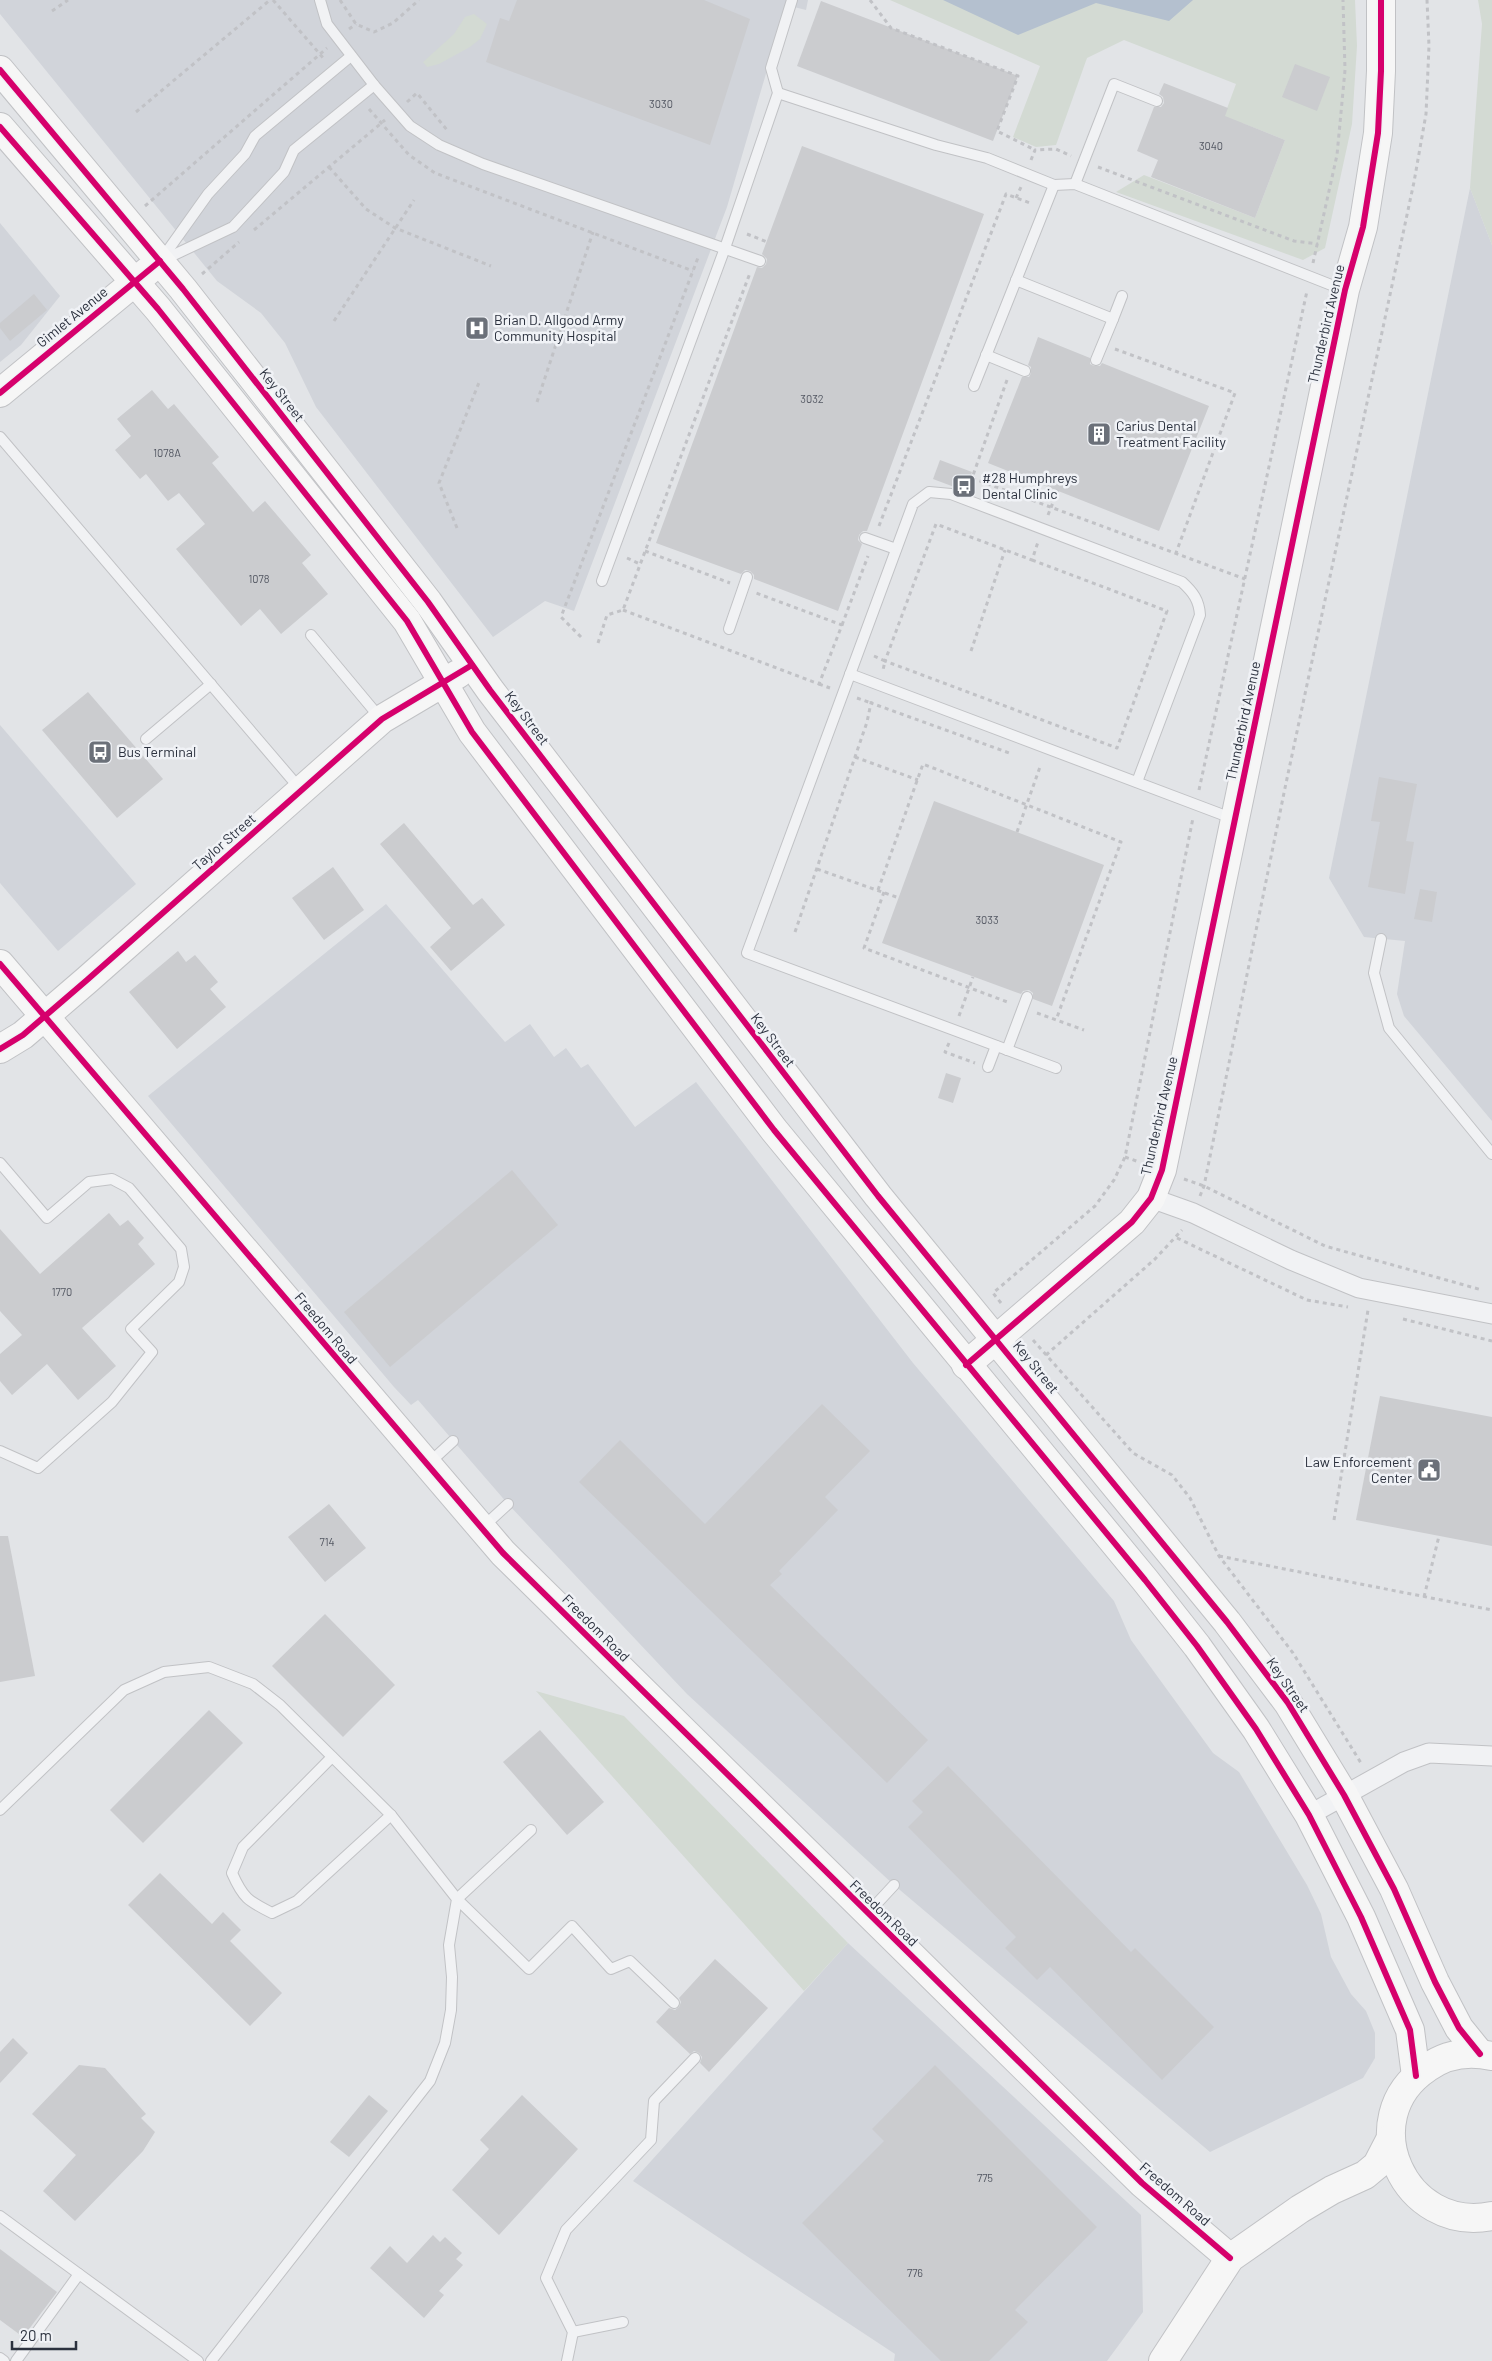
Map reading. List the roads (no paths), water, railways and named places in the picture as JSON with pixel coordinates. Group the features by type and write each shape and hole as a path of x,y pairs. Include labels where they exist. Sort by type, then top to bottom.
{"main road":[{"name":"Thunderbird Avenue","path":"966,1365 1132,1222 1151,1198 1162,1170 1345,290 1363,227 1378,133 1381,84 1381,0"},
{"name":"Key Street","path":"0,70 160,261 428,602 472,665 811,1112 1227,1622 1288,1703 1344,1794 1394,1889 1435,1982 1459,2028 1486,2055"},
{"path":"0,127 165,317 407,621 472,732 774,1130 1145,1580 1197,1646 1256,1729 1308,1815 1362,1917 1410,2030 1416,2076"},
{"name":"Gimlet Avenue","path":"0,393 160,261"},
{"name":"Taylor Street","path":"0,1049 23,1035 382,720 472,665"},
{"name":"Freedom Road","path":"0,964 503,1553 1142,2183 1230,2258"},
{"path":"1486,2055 1445,2058 1416,2076 1397,2105 1393,2118 1391,2138 1397,2165 1407,2184 1421,2199 1440,2211 1463,2217 1490,2217"},
{"path":"1163,2361 1230,2258 1300,2209 1332,2190 1365,2175 1377,2165 1391,2138"},
{"path":"1365,2175 1379,2174 1407,2184"}],"street":[{"path":"1151,1198 1193,1213 1291,1260 1359,1288 1492,1314"},
{"path":"1308,1815 1404,1762 1429,1753 1492,1756"}],"lane":[{"path":"320,0 327,24 374,85 410,126 439,145 484,164 757,260"},
{"path":"602,581 724,248 778,93 771,68 792,0"},
{"path":"160,261 208,194 245,154 255,136 351,56"},
{"path":"1075,184 1114,84 1157,101"},
{"path":"160,261 233,227 284,172 294,150 374,85"},
{"path":"778,93 936,146 987,158 1054,185 1075,184 1345,290"},
{"path":"974,386 1054,185"},
{"path":"1016,280 1113,319"},
{"path":"1096,360 1122,296"},
{"path":"986,355 1025,371"},
{"path":"0,437 301,790"},
{"path":"1056,1068 747,953 913,504 929,492 951,494 1182,582 1192,591 1199,604 1200,615 1137,782"},
{"path":"869,540 896,550"},
{"path":"729,629 747,577"},
{"path":"311,635 382,720"},
{"path":"850,674 1234,819"},
{"path":"146,739 210,684"},
{"path":"1381,939 1374,973 1389,1028 1492,1154"},
{"path":"1007,1050 1026,997"},
{"path":"988,1067 996,1046"},
{"path":"0,1164 47,1218 89,1182 112,1179 129,1188 181,1249 184,1267 179,1282 131,1329 152,1352 112,1402 38,1468 0,1451"},
{"path":"426,1465 453,1441"},
{"path":"481,1529 508,1504"},
{"path":"0,1810 124,1690 164,1672 209,1667 253,1684 280,1704 391,1815 457,1900 529,1969 572,1926 611,1969 630,1961 674,2003"},
{"path":"332,1756 243,1847 232,1873 240,1892 252,1902 272,1913 297,1901 391,1815"},
{"path":"211,2361 430,2082 445,2043 451,2010 452,1977 449,1945 457,1900 530,1830"},
{"path":"868,1914 894,1885"},
{"path":"567,2361 573,2332 546,2278 566,2230 651,2140 654,2101 695,2058"},
{"path":"0,2216 198,2361"},
{"path":"16,2361 79,2274"},
{"path":"573,2332 623,2322"},
{"path":"0,2358 4,2361"}],"water":[{"path":"943,0 1193,0 1169,21 1096,3 1018,35"}],"place":[{"name":"Brian D. Allgood Army Community Hospital","path":"477,328"},
{"name":"Carius Dental Treatment Facility","path":"1099,434"},
{"name":"#28 Humphreys Dental Clinic","path":"964,486"},
{"name":"Bus Terminal","path":"100,752"},
{"name":"Law Enforcement Center","path":"1429,1470"}]}
